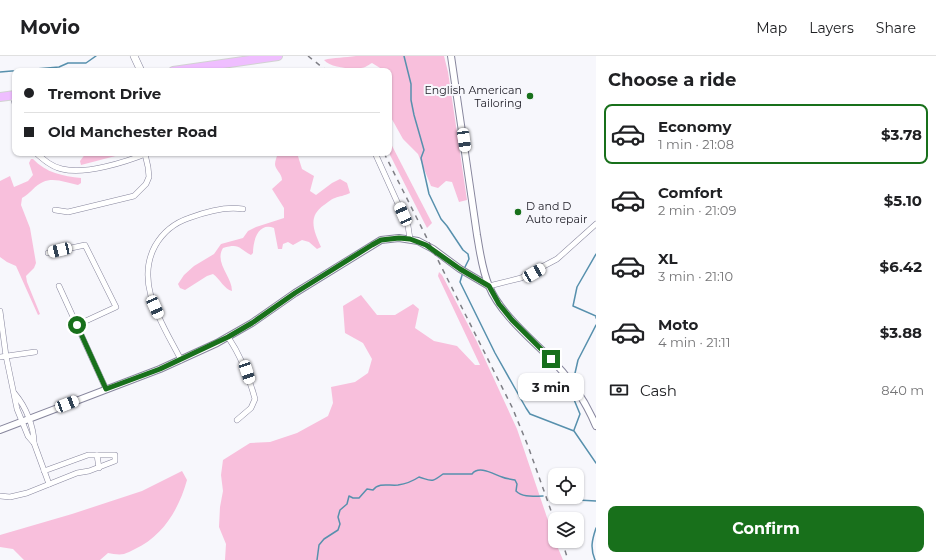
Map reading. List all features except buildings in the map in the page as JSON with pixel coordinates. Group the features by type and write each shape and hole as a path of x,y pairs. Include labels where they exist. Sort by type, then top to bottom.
{"main road":[{"path":"134,56 140,68"},
{"path":"194,68 278,56"},
{"path":"0,97 12,95"}],"street":[{"path":"451,56 477,235 489,286 499,304 512,320 551,359 570,381 586,406 596,426"},
{"path":"40,156 61,169 77,170 108,165 139,156"},
{"path":"55,210 68,212 134,196 146,184 149,177 146,156"},
{"path":"376,156 408,226 410,239"},
{"path":"181,360 159,316 148,288 147,268 153,250 166,231 179,222 196,216 230,208 243,209"},
{"path":"0,430 181,360 228,337 252,323 295,293 381,240 391,238 410,239 426,245 460,269 489,286 521,278 557,259 596,224"},
{"path":"48,253 85,245 116,307 77,325"},
{"path":"60,286 106,389"},
{"path":"0,311 3,357 15,394 17,409 30,439 34,443"},
{"path":"228,337 235,346 243,363 255,399 251,408 237,420"},
{"path":"3,357 35,352"},
{"path":"15,394 22,404 29,419 34,436 34,443 49,484"},
{"path":"97,454 99,468"},
{"path":"0,496 10,497 20,495 78,473 99,468 115,461 115,455 88,455 44,471"}],"shaded area":[{"path":"356,56 444,56 448,72 467,200 459,202 452,182 446,181 438,188 431,186 418,154 403,139 392,119 392,68 380,68 372,63 362,68 346,68 331,65 324,60"},
{"path":"392,146 432,223 427,228 391,156 392,156"},
{"path":"84,156 116,156 81,165 80,161"},
{"path":"277,156 298,156 302,169 314,176 310,191 316,195 340,179 347,183 350,193 331,200 315,214 314,230 321,247 317,249 309,242 302,240 293,245 288,242 283,244 282,249 278,249 274,228 264,228 260,230 255,238 253,253 251,255 236,246 223,248 221,254 222,264 232,291 229,290 213,274 207,276 185,290 180,288 178,284 184,275 194,266 214,254 221,244 243,238 248,231 256,227 284,218 284,208 272,189 282,180 281,175 275,166"},
{"path":"31,159 49,171 81,178 81,183 78,185 56,180 43,182 37,185 22,198 21,205 30,228 36,263 34,268 26,276 40,314 38,315 16,266 0,257 0,181 10,176 14,187 28,181 33,175 29,163"},
{"path":"439,272 442,275 477,342 517,429 548,520 548,548 558,548 563,560 225,560 226,544 219,527 220,507 223,491 221,475 223,460 250,443 270,442 297,433 328,416 333,403 331,387 355,382 368,373 372,359 363,343 345,333 343,306 361,295 377,315 395,315 413,304 419,309 415,328 434,341 457,346 475,365 480,365 438,276"},
{"path":"182,471 187,480 184,491 174,511 162,529 145,543 124,554 108,553 100,560 24,560 13,549 0,547 0,535 72,514 142,491"}],"waterway":[{"path":"47,68 59,67 68,63 86,63 96,56"},
{"path":"404,56 411,84 411,100 414,115 424,150 421,158 429,194 441,219 463,250 468,254 469,259 464,269"},
{"path":"0,72 12,71"},
{"path":"596,254 577,287 573,306 596,316 596,318"},
{"path":"463,272 460,282 495,353 530,414 574,431 596,463"},
{"path":"573,382 578,360 596,325"},
{"path":"572,385 570,390 580,414 574,430"},
{"path":"317,560 319,545 324,539 338,530 340,524 338,517 340,510 347,504 349,496 359,498 367,489 373,490 381,485 401,485 419,477 431,480 436,479 443,474 472,474 475,471 482,470 515,480 517,484 516,491 522,495 543,496"},
{"path":"584,500 596,501"},
{"path":"595,560 592,552 592,544 596,528"}],"railway":[{"path":"308,56 323,68"},
{"path":"386,156 512,407 528,446 551,512"},
{"path":"564,548 568,560"}],"place":[{"name":"English American Tailoring","path":"530,96"},
{"name":"D and D Auto repair","path":"518,212"}],"route":[{"path":"77,325 106,389 160,369 217,343 252,323 295,293 372,245 381,240 399,238 418,241 426,245 460,269 483,281 489,286 499,304 512,320 551,359"}]}
